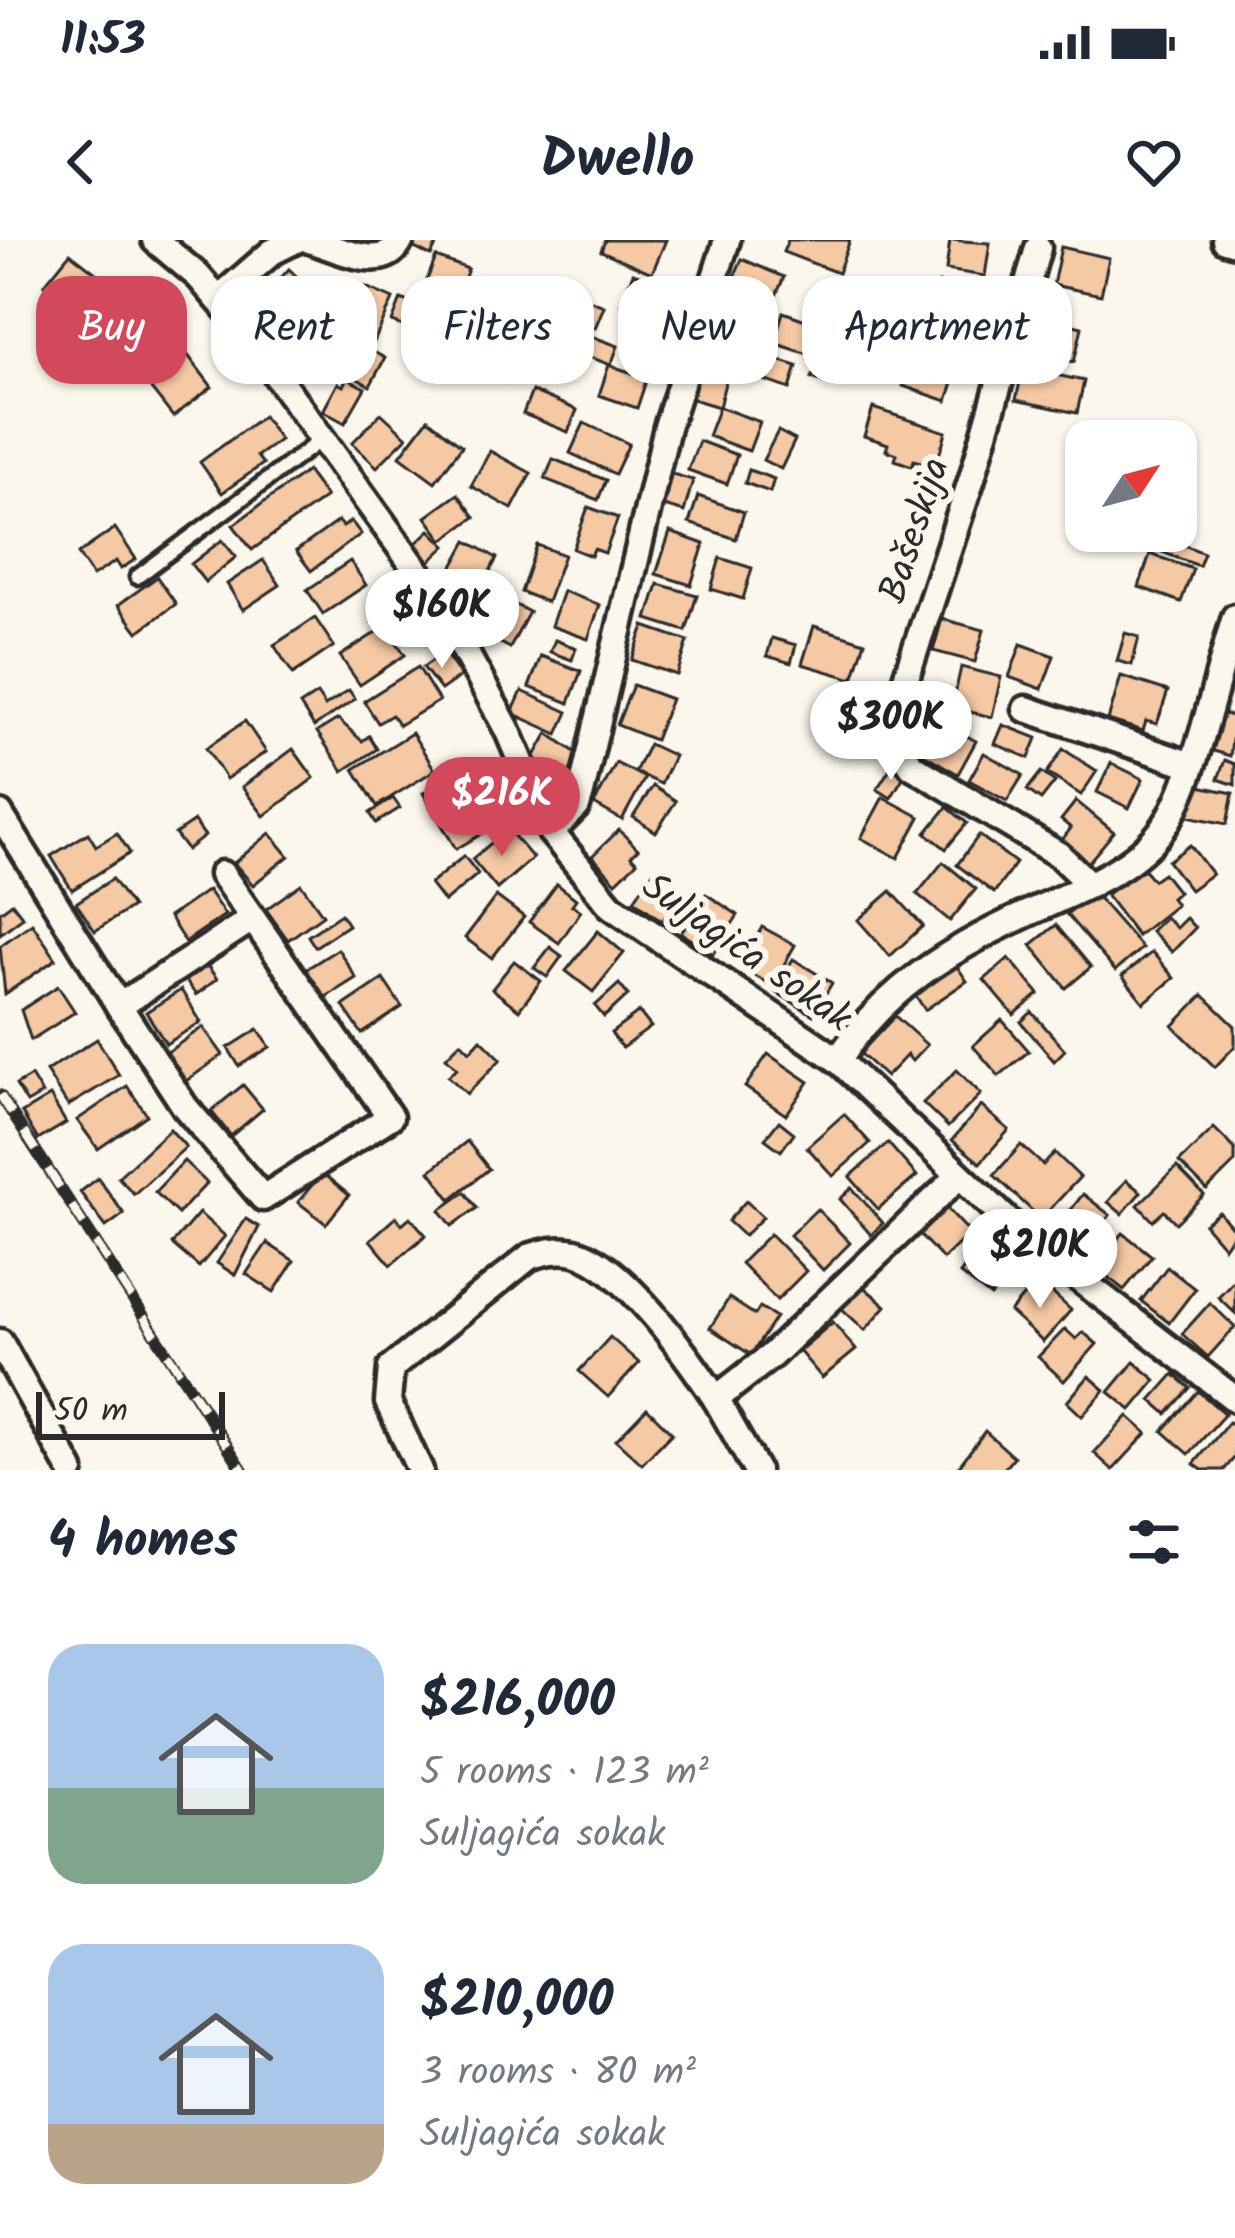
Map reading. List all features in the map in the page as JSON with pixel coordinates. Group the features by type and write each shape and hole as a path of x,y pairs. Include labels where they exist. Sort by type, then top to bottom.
{"street":[{"name":"Suljagića sokak","path":"155,240 211,292"},
{"path":"244,276 272,252 296,240"},
{"path":"309,240 378,260 390,256 401,240"},
{"path":"551,832 577,806 581,793 667,427 728,240"},
{"path":"1225,240 1235,243"},
{"name":"Bašeskija","path":"1038,248 972,478 902,690 898,722 902,751 911,766 1059,855 1090,885"},
{"name":"Suljagića sokak","path":"281,384 434,594 471,658 551,832 610,906 838,1060 957,1178 1235,1399"},
{"path":"838,1060 862,1024 911,978 968,944 1090,885 1152,842 1166,825 1189,764 1235,617"},
{"path":"1026,709 1189,764"},
{"path":"0,814 185,1107 262,1198 390,1117 221,874"},
{"path":"119,1006 252,919"},
{"path":"716,1399 772,1355 957,1178"},
{"path":"420,1470 388,1402 391,1367 529,1258 550,1250 575,1252 606,1268 694,1366 756,1470"},
{"path":"0,1342 71,1470"}],"lane":[{"path":"137,577 322,439"}],"building":[{"path":"410,240 439,240 431,256 408,245"},
{"path":"605,240 666,240 652,273 601,251"},
{"path":"788,240 850,240 838,273 783,252"},
{"path":"950,240 990,243 985,276 946,270"},
{"path":"1061,247 1109,258 1101,295 1072,289 1072,276 1055,276"},
{"path":"70,253 100,276 51,276"},
{"path":"436,257 468,269 465,276 429,276"},
{"path":"742,259 784,277 778,291 778,276 734,276"},
{"path":"377,292 393,299 377,335"},
{"path":"401,299 401,325 392,322"},
{"path":"594,302 604,306 594,328"},
{"path":"783,312 802,319 802,352 778,344"},
{"path":"1072,324 1082,327 1072,362"},
{"path":"594,337 618,346 611,365 594,359"},
{"path":"187,354 212,387 173,417 148,385 187,384"},
{"path":"778,360 797,366 790,389 776,384"},
{"path":"609,365 618,368 618,384 645,384 637,408 599,395"},
{"path":"1084,381 1077,413 1016,400 1020,384"},
{"path":"337,384 365,388 345,423 323,411"},
{"path":"693,384 725,384 719,407 689,398"},
{"path":"904,384 952,384 947,401"},
{"path":"532,391 577,410 568,432 523,414"},
{"path":"719,407 760,422 749,451 708,436"},
{"path":"873,408 946,432 938,459 930,457 928,464 914,460 912,466 895,460 897,454 886,450 888,444 864,436"},
{"path":"381,413 407,437 377,467 352,443"},
{"path":"263,416 280,440 257,456 263,464 222,493 200,462"},
{"path":"428,419 462,446 435,482 400,456"},
{"path":"584,423 629,444 615,474 570,453"},
{"path":"778,431 795,440 781,469 763,460"},
{"path":"699,441 737,455 727,484 688,470"},
{"path":"490,451 531,473 512,509 471,486"},
{"path":"553,459 606,480 598,500 545,479"},
{"path":"749,470 774,479 770,492 745,483"},
{"path":"307,471 326,497 252,550 233,525"},
{"path":"669,473 693,480 684,512 660,505"},
{"path":"458,494 475,517 443,540 426,517"},
{"path":"698,496 744,512 736,539 689,523"},
{"path":"588,507 618,518 605,553 594,549 591,556 573,549"},
{"path":"338,521 343,527 351,521 361,534 311,571 296,551"},
{"path":"115,528 136,559 121,569 116,561 93,576 78,554"},
{"path":"430,530 446,546 428,563 412,547"},
{"path":"670,532 704,544 691,585 656,574"},
{"path":"222,540 236,557 205,582 191,564"},
{"path":"467,541 497,558 477,596 446,579"},
{"path":"537,545 564,555 547,602 521,592"},
{"path":"1197,550 1204,553 1199,566 1162,552"},
{"path":"1150,554 1193,569 1181,602 1139,587"},
{"path":"720,558 752,568 743,599 711,589"},
{"path":"263,560 280,585 243,610 227,584"},
{"path":"350,561 366,585 323,614 307,590"},
{"path":"157,577 176,604 138,632 118,605"},
{"path":"658,584 697,595 686,631 647,619"},
{"path":"563,591 600,605 588,639 551,626"},
{"path":"500,597 529,612 510,648 482,633"},
{"path":"315,618 334,646 293,674 274,645"},
{"path":"942,619 984,630 975,662 933,651"},
{"path":"386,626 405,655 360,685 340,656"},
{"path":"644,626 688,641 677,675 632,660"},
{"path":"814,626 865,642 853,679 802,664"},
{"path":"1125,633 1139,637 1132,665 1117,661"},
{"path":"772,638 796,645 791,663 767,656"},
{"path":"555,640 576,648 572,660 550,652"},
{"path":"1021,644 1054,656 1042,689 1009,677"},
{"path":"444,652 461,676 441,690 423,667"},
{"path":"541,656 581,671 569,703 529,687"},
{"path":"418,667 439,701 399,725 392,715 378,723 364,701"},
{"path":"961,667 1001,677 992,717 952,708"},
{"path":"1121,676 1168,691 1157,724 1146,721 1143,731 1108,720"},
{"path":"633,685 671,699 655,740 617,725"},
{"path":"349,690 355,699 314,727 300,705 317,694 325,706"},
{"path":"522,691 568,712 558,734 512,713"},
{"path":"1215,711 1235,717 1230,756 1204,748"},
{"path":"338,719 362,741 369,736 377,749 343,771 317,732"},
{"path":"936,719 976,741 958,774 918,751"},
{"path":"245,721 266,752 226,779 206,748"},
{"path":"1003,725 1037,738 1029,758 995,744"},
{"path":"412,733 435,770 377,806 354,769"},
{"path":"548,733 579,755 564,782 554,777 550,783 527,770"},
{"path":"649,744 674,756 661,784 635,772"},
{"path":"293,749 314,778 264,816 242,787"},
{"path":"1063,749 1097,771 1081,795 1047,773"},
{"path":"984,753 1023,775 1007,801 969,780"},
{"path":"1225,760 1235,764 1235,785 1218,779"},
{"path":"616,763 645,778 622,820 594,804"},
{"path":"1111,763 1143,779 1129,808 1097,792"},
{"path":"471,765 504,821 456,849 423,793"},
{"path":"891,767 904,776 891,798 877,789"},
{"path":"1041,772 1055,782 1041,800 1027,790"},
{"path":"1189,784 1233,793 1227,824 1183,815"},
{"path":"653,786 676,801 656,832 633,817"},
{"path":"883,797 920,817 898,858 861,838"},
{"path":"393,798 400,808 376,823 370,813"},
{"path":"1076,801 1114,832 1088,863 1061,841 1071,828 1061,820"},
{"path":"947,807 967,823 946,849 926,833"},
{"path":"194,821 205,836 187,850 175,834"},
{"path":"508,829 533,858 497,889 472,859"},
{"path":"619,830 638,849 631,856 637,862 616,882 592,856"},
{"path":"88,833 96,846 117,833 130,853 72,890 51,856"},
{"path":"270,833 289,856 253,885 234,863"},
{"path":"979,835 1016,863 994,893 957,865"},
{"path":"1190,845 1212,874 1190,890 1168,861"},
{"path":"464,856 478,874 444,902 430,884"},
{"path":"943,862 976,889 950,921 917,894"},
{"path":"1142,867 1153,880 1163,873 1178,892 1171,898 1176,905 1137,936 1106,895"},
{"path":"653,872 682,893 662,921 634,900"},
{"path":"112,879 132,907 95,931 76,903"},
{"path":"301,884 323,915 288,940 266,909"},
{"path":"557,884 576,899 572,905 581,911 559,943 529,922"},
{"path":"208,890 225,915 185,942 169,917"},
{"path":"891,891 923,926 890,956 858,920"},
{"path":"1093,892 1142,948 1115,971 1067,915"},
{"path":"706,894 738,915 713,954 681,933"},
{"path":"496,896 524,917 492,958 465,938"},
{"path":"12,903 23,917 0,934 0,912"},
{"path":"341,914 348,925 315,947 308,936"},
{"path":"1165,917 1176,928 1186,918 1195,928 1172,952 1151,931"},
{"path":"32,923 56,959 5,994 0,946"},
{"path":"1056,925 1091,967 1066,988 1031,945"},
{"path":"762,927 795,945 772,986 740,967"},
{"path":"598,931 624,953 593,992 566,971"},
{"path":"550,947 562,956 547,977 534,968"},
{"path":"338,949 356,978 318,1002 300,973"},
{"path":"1152,952 1174,978 1144,1003 1122,976"},
{"path":"1009,958 1039,994 1014,1015 984,980"},
{"path":"793,959 832,983 813,1015 774,991"},
{"path":"514,961 541,981 519,1010 492,989"},
{"path":"206,964 217,979 196,995 185,980"},
{"path":"956,965 967,981 925,1010 914,993"},
{"path":"383,979 402,1007 362,1034 343,1006"},
{"path":"619,984 628,995 604,1017 595,1006"},
{"path":"58,986 75,1012 31,1040 21,1010"},
{"path":"181,990 201,1022 166,1044 146,1012"},
{"path":"1203,995 1235,1026 1235,1046 1215,1067 1173,1026"},
{"path":"639,1012 651,1027 622,1048 611,1033"},
{"path":"1032,1012 1065,1050 1054,1061 1021,1022"},
{"path":"895,1016 927,1045 912,1061 907,1055 886,1077 860,1053"},
{"path":"1002,1020 1029,1051 999,1076 973,1046"},
{"path":"203,1027 223,1055 186,1081 166,1053"},
{"path":"258,1029 270,1047 239,1066 228,1048"},
{"path":"97,1039 119,1075 68,1106 46,1071"},
{"path":"481,1039 501,1059 467,1094 448,1076 457,1068 446,1057 461,1042 470,1051"},
{"path":"768,1054 809,1082 786,1115 745,1087"},
{"path":"957,1070 981,1094 948,1127 923,1103"},
{"path":"31,1076 42,1094 27,1103 16,1085"},
{"path":"243,1085 263,1109 231,1136 211,1111"},
{"path":"127,1086 147,1115 98,1149 77,1120"},
{"path":"50,1096 66,1123 38,1140 22,1113"},
{"path":"981,1106 1009,1130 980,1163 952,1140"},
{"path":"844,1114 870,1143 833,1176 807,1147"},
{"path":"779,1121 794,1133 781,1151 765,1139"},
{"path":"1214,1128 1235,1149 1235,1162 1207,1190 1179,1162"},
{"path":"170,1129 186,1147 134,1194 118,1177"},
{"path":"467,1141 489,1169 451,1199 430,1171"},
{"path":"888,1143 917,1176 878,1209 850,1177"},
{"path":"1021,1145 1043,1165 1055,1153 1080,1177 1041,1219 994,1175"},
{"path":"184,1161 207,1183 178,1214 155,1192"},
{"path":"1177,1167 1204,1195 1176,1223 1164,1211 1153,1221 1138,1205"},
{"path":"322,1173 349,1195 326,1224 298,1202"},
{"path":"98,1178 124,1214 106,1227 80,1192"},
{"path":"1126,1180 1141,1192 1122,1214 1108,1202"},
{"path":"852,1188 883,1223 871,1235 840,1199"},
{"path":"465,1192 477,1208 452,1226 440,1210"},
{"path":"1083,1194 1110,1215 1081,1254 1053,1233"},
{"path":"746,1201 763,1217 744,1236 728,1221"},
{"path":"945,1206 970,1233 943,1259 917,1232"},
{"path":"817,1209 850,1243 823,1270 790,1235"},
{"path":"1219,1212 1235,1231 1224,1247 1204,1224"},
{"path":"199,1213 225,1236 199,1267 172,1244"},
{"path":"396,1217 402,1224 410,1217 426,1235 391,1265 370,1240"},
{"path":"246,1219 259,1227 235,1275 217,1263"},
{"path":"1123,1233 1152,1256 1124,1290 1095,1267"},
{"path":"770,1234 806,1271 777,1300 741,1263"},
{"path":"984,1242 1006,1259 1002,1265 1010,1271 991,1297 960,1274"},
{"path":"267,1243 294,1261 274,1292 246,1274"},
{"path":"1167,1267 1195,1289 1169,1323 1141,1301"},
{"path":"1235,1279 1235,1313 1218,1297"},
{"path":"1038,1280 1071,1310 1043,1342 1010,1312"},
{"path":"859,1283 886,1306 865,1330 839,1306"},
{"path":"729,1298 755,1315 760,1307 776,1317 751,1355 710,1328"},
{"path":"1210,1303 1235,1327 1208,1357 1182,1334"},
{"path":"833,1322 856,1350 822,1378 799,1351"},
{"path":"1065,1329 1076,1339 1083,1332 1097,1344 1064,1381 1038,1357"},
{"path":"610,1337 639,1363 608,1397 579,1371"},
{"path":"1134,1362 1156,1380 1131,1410 1109,1392"},
{"path":"1174,1374 1190,1388 1167,1414 1151,1400"},
{"path":"1089,1376 1105,1390 1082,1416 1067,1402"},
{"path":"1198,1391 1225,1414 1189,1454 1163,1431"},
{"path":"647,1408 672,1433 642,1464 616,1440"},
{"path":"1128,1416 1147,1433 1113,1470 1094,1453"},
{"path":"1229,1422 1235,1426 1235,1457 1224,1470 1202,1470 1194,1464"},
{"path":"985,1431 1014,1457 1003,1470 956,1470"}],"railway":[{"path":"0,1095 243,1470"}]}
